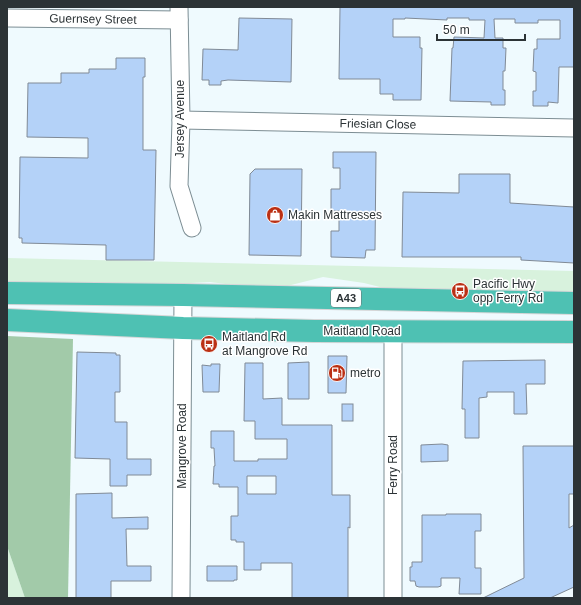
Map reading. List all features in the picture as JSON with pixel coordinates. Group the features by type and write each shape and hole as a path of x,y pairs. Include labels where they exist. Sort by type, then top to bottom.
{"highway":[{"name":"A43","path":"7,293 574,303"},
{"name":"Maitland Road","path":"7,320 183,328 314,331 574,332"}],"street":[{"name":"Guernsey Street","path":"7,18 179,14"},
{"name":"Jersey Avenue","path":"179,14 181,120 179,186 192,228"},
{"name":"Friesian Close","path":"181,120 574,128"},
{"name":"Mangrove Road","path":"181,598 184,295"},
{"name":"Ferry Road","path":"392,598 393,331"}],"green space":[{"path":"7,258 574,271 574,296 384,288 364,283 323,277 283,287 241,286 210,282 191,283 175,290 7,286"},
{"path":"7,336 73,339 68,598 25,598 7,546"},
{"path":"7,546 25,598 7,598"}],"building":[{"path":"340,7 574,7 574,67 559,67 558,103 548,102 548,106 533,106 533,91 536,91 536,72 533,71 534,49 537,49 537,39 560,39 560,20 538,20 538,23 515,23 515,19 494,19 495,38 503,38 503,48 506,48 505,71 503,71 505,105 491,105 491,102 450,101 452,48 454,37 484,38 485,20 469,20 469,18 447,18 447,20 405,18 393,19 393,37 420,37 420,48 422,48 421,100 393,100 393,94 380,94 380,79 339,79"},
{"path":"239,18 292,19 291,82 228,80 221,81 221,85 209,85 209,80 202,80 203,49 238,50"},
{"path":"116,58 145,58 145,77 143,77 143,150 156,150 154,260 106,260 106,245 22,243 22,238 19,238 20,157 88,158 88,138 27,137 28,83 61,83 61,73 89,73 89,69 116,69"},
{"path":"333,152 376,152 375,250 366,250 365,258 331,257 331,231 339,231 339,211 331,211 331,189 340,189 340,168 333,168"},
{"name":"Makin Mattresses","path":"255,169 302,169 301,256 249,255 250,174"},
{"path":"459,174 510,174 510,203 574,207 574,263 521,260 521,257 402,257 403,192 459,193"},
{"path":"77,352 116,353 116,355 120,355 120,392 115,392 115,422 127,422 127,459 151,459 151,475 127,475 127,486 110,486 110,459 75,458"},
{"name":"metro","path":"328,356 347,356 346,393 328,393"},
{"path":"545,360 545,384 526,384 527,414 514,414 514,392 487,392 487,397 479,398 479,438 465,438 465,409 462,409 463,361"},
{"path":"309,362 309,399 288,399 288,363"},
{"path":"245,363 263,363 263,399 282,398 282,425 332,425 332,495 350,495 350,528 348,527 348,598 292,598 292,563 261,563 261,570 244,570 244,542 236,542 236,540 231,540 231,516 238,516 238,487 219,487 219,484 213,484 215,466 214,448 211,448 211,431 234,431 234,461 287,459 287,439 255,439 255,421 244,421","holes":["247,476 276,476 276,494 247,494"]},
{"path":"211,364 220,364 219,392 203,392 202,365 211,366"},
{"path":"342,404 353,404 353,421 342,421"},
{"path":"421,445 448,445 448,461 421,462"},
{"path":"523,446 574,446 574,494 569,494 569,528 574,525 574,587 550,598 483,598 524,578"},
{"path":"112,493 112,518 148,517 148,529 126,529 127,566 151,566 151,581 111,581 111,598 76,598 76,494"},
{"path":"481,514 481,531 475,531 475,568 481,568 481,594 459,594 460,578 441,578 441,586 438,587 419,587 416,586 415,581 410,581 410,567 412,567 412,562 422,562 422,515"},
{"path":"207,566 237,566 237,580 207,581"}],"place":[{"name":"Makin Mattresses","path":"275,215"},
{"name":"Pacific Hwy opp Ferry Rd","path":"460,291"},
{"name":"Maitland Rd at Mangrove Rd","path":"209,344"},
{"name":"metro","path":"337,373"}]}
